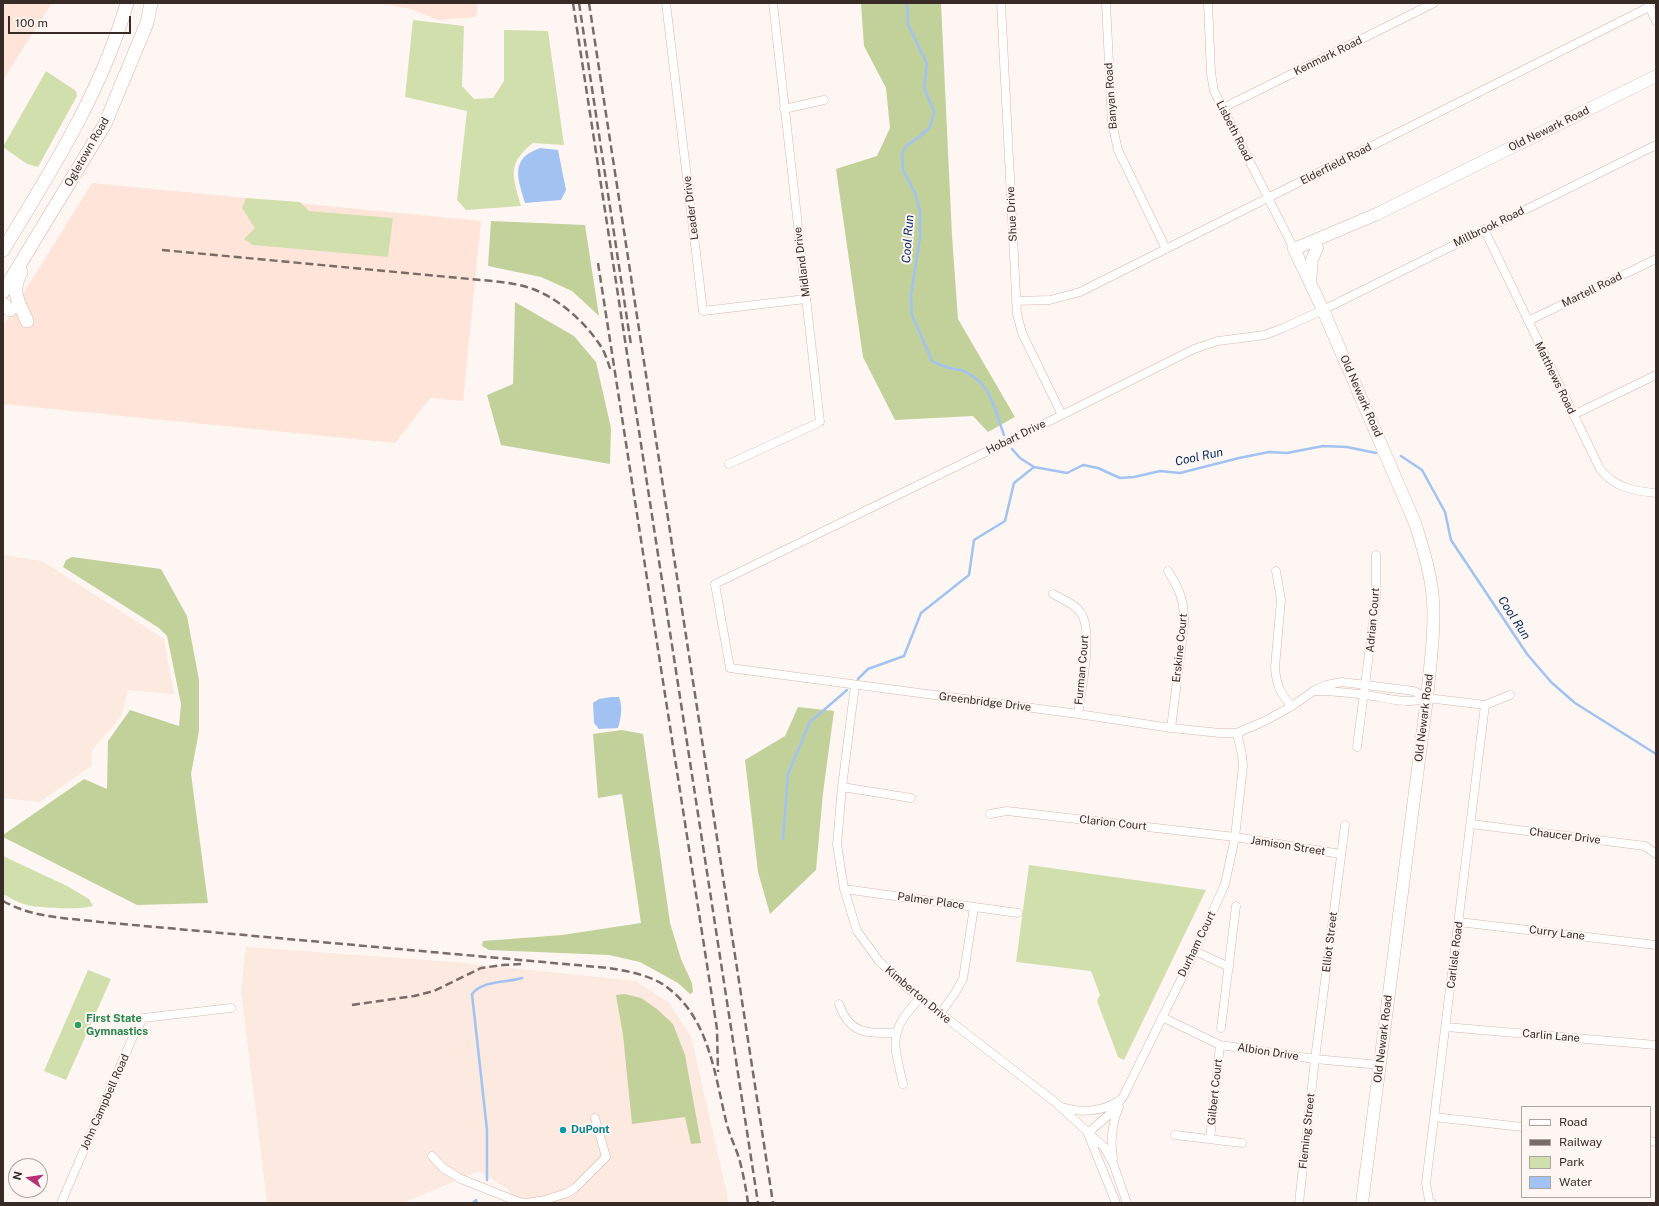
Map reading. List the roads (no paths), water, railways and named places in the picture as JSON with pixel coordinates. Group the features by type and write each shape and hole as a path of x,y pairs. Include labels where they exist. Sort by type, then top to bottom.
{"main road":[{"name":"Ogletown Road","path":"3,250 82,116 104,70 127,3"},
{"name":"Ogletown Road","path":"3,292 105,124 147,23 151,3"},
{"path":"3,260 26,224 36,196"},
{"path":"27,321 17,301 15,291 16,281 26,264 35,239"}],"street":[{"name":"Leader Drive","path":"666,3 703,311 806,298"},
{"name":"Midland Drive","path":"729,464 820,422 773,3"},
{"name":"Shue Drive","path":"1001,3 1017,314 1022,333 1062,415"},
{"name":"Banyan Road","path":"1106,3 1112,123 1115,140 1118,150 1166,249"},
{"name":"Lisbeth Road","path":"1208,3 1212,82 1214,91 1296,253"},
{"name":"Kenmark Road","path":"1223,108 1434,3"},
{"path":"1648,5 1656,21"},
{"name":"Elderfield Road","path":"1016,301 1050,300 1063,298 1080,292 1648,5"},
{"name":"Old Newark Road","path":"1296,253 1656,76"},
{"path":"784,110 824,100"},
{"name":"Millbrook Road","path":"1323,310 1656,145"},
{"name":"Old Newark Road","path":"1296,253 1317,248 1377,214"},
{"name":"Matthews Road","path":"1484,229 1596,462 1605,476 1617,485 1625,488 1656,493"},
{"path":"1310,282 1312,260 1317,248"},
{"name":"Old Newark Road","path":"1296,253 1323,310 1415,522 1425,556 1433,599 1434,624 1427,698 1362,1203"},
{"name":"Martell Road","path":"1528,321 1656,259"},
{"name":"Hobart Drive","path":"715,584 1207,344 1218,341 1265,335 1323,310"},
{"path":"1573,415 1656,375"},
{"name":"Adrian Court","path":"1357,747 1365,695 1376,599 1376,555"},
{"path":"1276,570 1281,600 1275,676 1278,687 1284,698 1292,706"},
{"name":"Erskine Court","path":"1168,571 1183,599 1185,609 1171,728"},
{"name":"Greenbridge Drive","path":"715,584 730,668 1078,714 1171,728 1220,733 1236,733 1266,721 1292,706 1315,690 1342,682 1414,691 1427,698"},
{"name":"Furman Court","path":"1053,594 1074,606 1081,613 1087,632 1087,644 1078,714"},
{"name":"Kimberton Drive","path":"855,685 842,787 837,844 844,889 857,931 879,961 894,976 940,1014 1059,1106 1109,1154 1127,1203"},
{"path":"1315,690 1365,695 1408,702 1417,702 1427,698 1485,705 1510,695"},
{"name":"Carlisle Road","path":"1432,1203 1429,1200 1426,1183 1485,705"},
{"name":"Durham Court","path":"1088,1133 1112,1112 1123,1097 1195,951 1225,884 1235,837 1243,766 1242,755 1236,733"},
{"path":"842,787 911,798"},
{"name":"Clarion Court","path":"990,814 1007,811 1235,837"},
{"name":"Chaucer Drive","path":"1471,824 1646,846 1656,854"},
{"name":"Elliot Street","path":"1315,1059 1345,825"},
{"name":"Jamison Street","path":"1235,837 1341,854"},
{"name":"Palmer Place","path":"844,889 1018,913"},
{"path":"1221,1028 1236,906"},
{"path":"940,1014 963,979 974,907"},
{"name":"Curry Lane","path":"1459,922 1656,945"},
{"path":"1195,951 1229,967"},
{"path":"902,1084 896,1052 896,1033 905,1015 920,998"},
{"path":"838,1004 846,1021 858,1029 865,1032 896,1033"},
{"name":"John Campbell Road","path":"61,1203 143,1018 232,1008"},
{"name":"Albion Drive","path":"1162,1017 1220,1044 1315,1059 1380,1065"},
{"name":"Carlin Lane","path":"1446,1027 1656,1045"},
{"name":"Gilbert Court","path":"1210,1139 1220,1044"},
{"name":"Fleming Street","path":"1299,1203 1315,1059"},
{"path":"1059,1106 1070,1110 1098,1109 1108,1107 1123,1097"},
{"path":"1116,1170 1111,1140 1116,1114 1123,1097"},
{"path":"1434,1117 1521,1127"},
{"path":"432,1156 443,1168 461,1179 518,1203 544,1200 567,1193 575,1188 606,1157 595,1118"},
{"name":"Kimberton Drive","path":"1088,1133 1116,1203"},
{"name":"Gilbert Court","path":"1175,1135 1242,1143"}],"water":[{"path":"540,148 558,150 566,190 561,200 525,203 518,178 518,171 524,158"},
{"path":"619,697 621,705 618,728 599,729 594,723 593,703 599,699"}],"waterway":[{"name":"Cool Run","path":"907,3 908,24 927,64 924,87 934,112 930,127 906,146 902,154 903,170 915,193 920,211 920,237 911,296 912,315 932,361 948,368 961,370 971,375 986,389 994,406 1004,435"},
{"name":"Cool Run","path":"1012,449 1020,458 1034,467 1067,473 1083,465 1098,468 1120,478 1134,477 1160,471 1180,473 1269,452 1287,453 1323,446 1347,447 1376,453"},
{"name":"Cool Run","path":"1401,456 1422,470 1445,512 1451,540 1527,654 1551,682 1575,703 1656,754"},
{"path":"858,679 868,669 904,656 921,613 969,575 974,540 1005,521 1014,483 1034,467"},
{"path":"783,839 788,774 810,722 847,690"},
{"path":"487,1180 487,1130 472,994 477,989 488,984 522,978"},
{"path":"473,1203 476,1200 477,1203"}],"railway":[{"path":"573,3 758,1203"},
{"path":"579,3 631,345"},
{"path":"589,3 773,1203"},
{"path":"162,250 494,281 526,287 553,299 581,321 602,348 611,371"},
{"path":"598,263 717,1029 718,1072"},
{"path":"3,901 26,911 63,918 609,968 635,973 653,979 675,994 688,1009 699,1026 712,1063 727,1126 739,1158 748,1203"},
{"path":"352,1005 414,996 434,991 481,968 521,964"}],"place":[{"name":"First State Gymnastics","path":"78,1025"},
{"name":"DuPont","path":"563,1130"}]}
